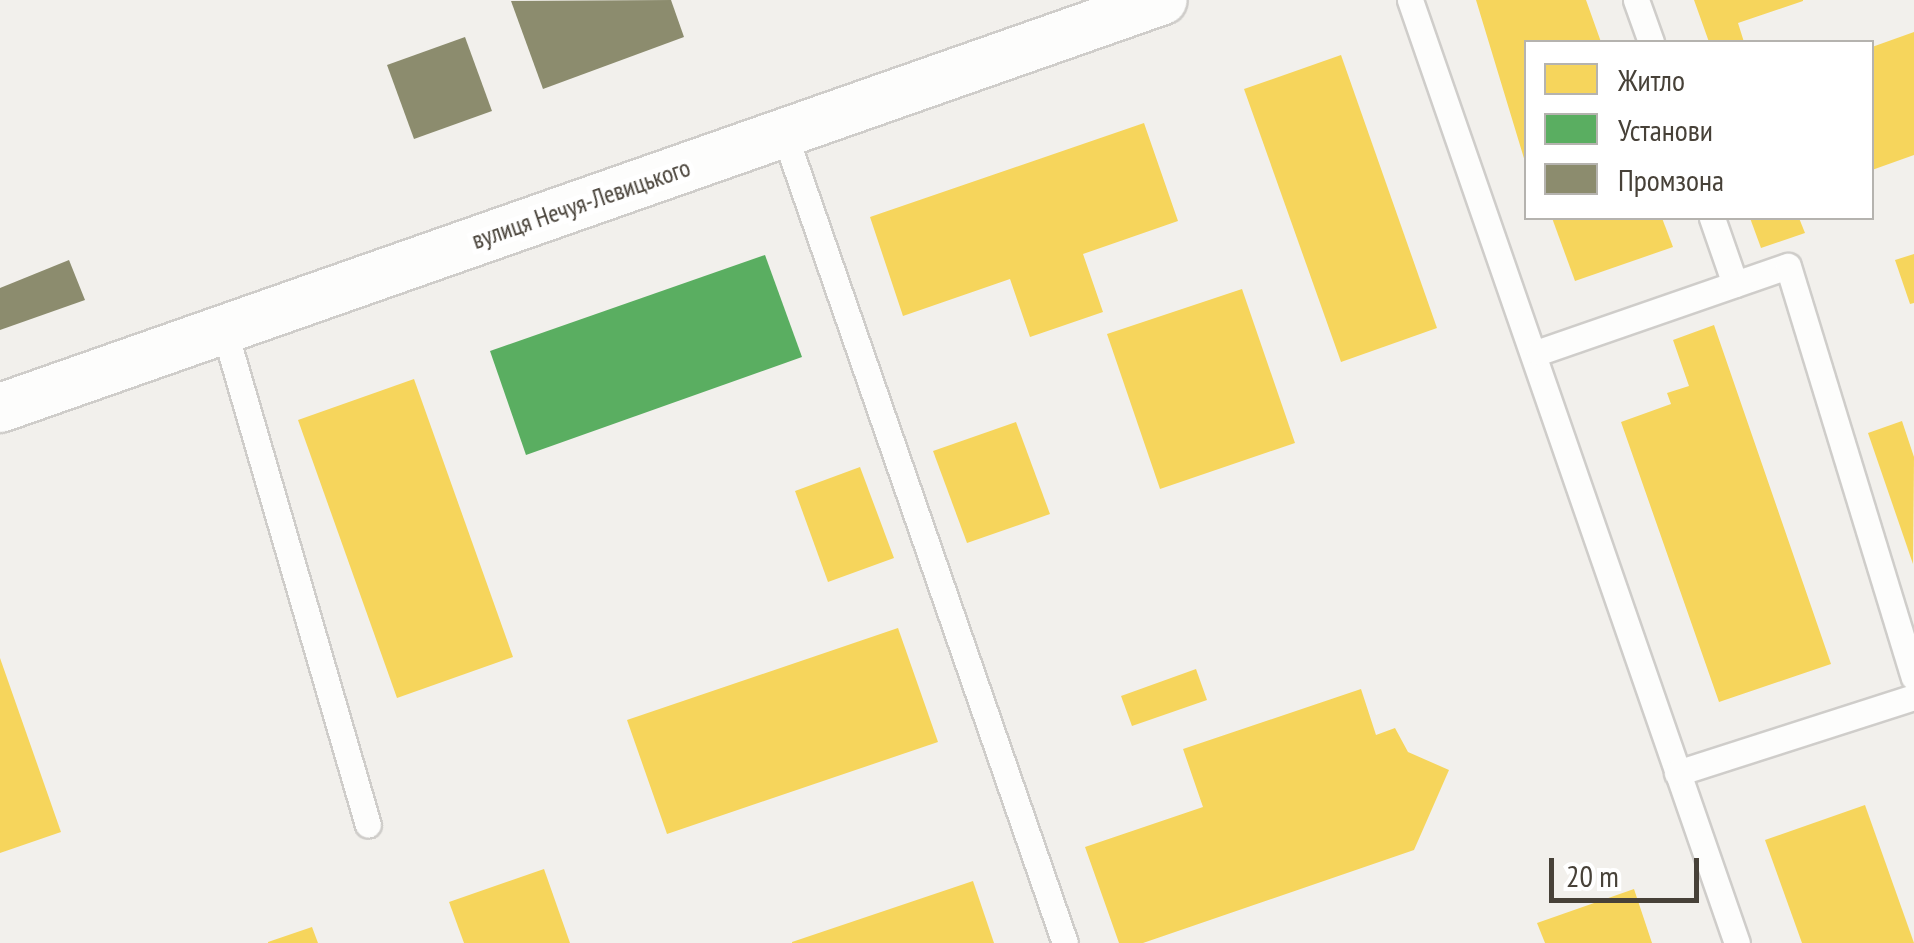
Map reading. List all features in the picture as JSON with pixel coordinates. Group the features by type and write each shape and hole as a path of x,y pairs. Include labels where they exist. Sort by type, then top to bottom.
{"street":[{"name":"вулиця Нечуя-Левицького","path":"0,408 1163,0"}],"lane":[{"path":"1410,0 1539,352 1737,943"},
{"path":"1636,0 1649,40"},
{"path":"784,132 1065,943"},
{"path":"1713,220 1735,284"},
{"path":"1539,352 1788,266 1914,677"},
{"path":"224,329 368,825"},
{"path":"1678,773 1914,697"}],"building: Житло":[{"path":"1476,0 1586,0 1600,40 1524,40 1524,158"},
{"path":"1694,0 1803,0 1738,23 1743,40 1708,40"},
{"path":"1914,32 1914,155 1874,169 1874,46"},
{"path":"1341,55 1437,328 1341,362 1244,89"},
{"path":"1144,123 1178,221 1083,254 1103,312 1030,337 1010,279 903,316 870,217"},
{"path":"1553,220 1663,220 1673,247 1575,281"},
{"path":"1751,220 1800,220 1805,233 1761,248"},
{"path":"1914,254 1914,303 1910,304 1895,260"},
{"path":"1242,289 1295,443 1160,489 1107,334"},
{"path":"1714,325 1831,664 1719,702 1621,422 1671,404 1667,393 1689,386 1673,340"},
{"path":"414,379 513,657 397,698 298,420"},
{"path":"1902,421 1914,457 1913,564 1868,433"},
{"path":"1016,422 1050,514 967,543 933,451"},
{"path":"860,467 894,558 828,582 795,491"},
{"path":"898,628 938,742 667,834 627,720"},
{"path":"0,658 61,832 0,853"},
{"path":"1196,669 1207,700 1132,726 1121,696"},
{"path":"1361,689 1376,735 1395,728 1408,752 1449,770 1414,850 1143,943 1119,943 1085,847 1203,807 1183,749"},
{"path":"1865,805 1914,943 1802,943 1765,840"},
{"path":"544,869 570,943 464,943 449,902"},
{"path":"973,881 994,943 792,943 792,942"},
{"path":"1634,889 1652,943 1545,943 1537,923"},
{"path":"312,927 318,943 268,943 268,942"}],"building: Установи":[{"path":"765,255 802,357 526,455 490,351"}],"building: Промзона":[{"path":"671,0 684,37 543,89 511,1"},
{"path":"465,37 492,111 414,139 387,65"},
{"path":"69,260 85,300 0,330 0,288"}]}
